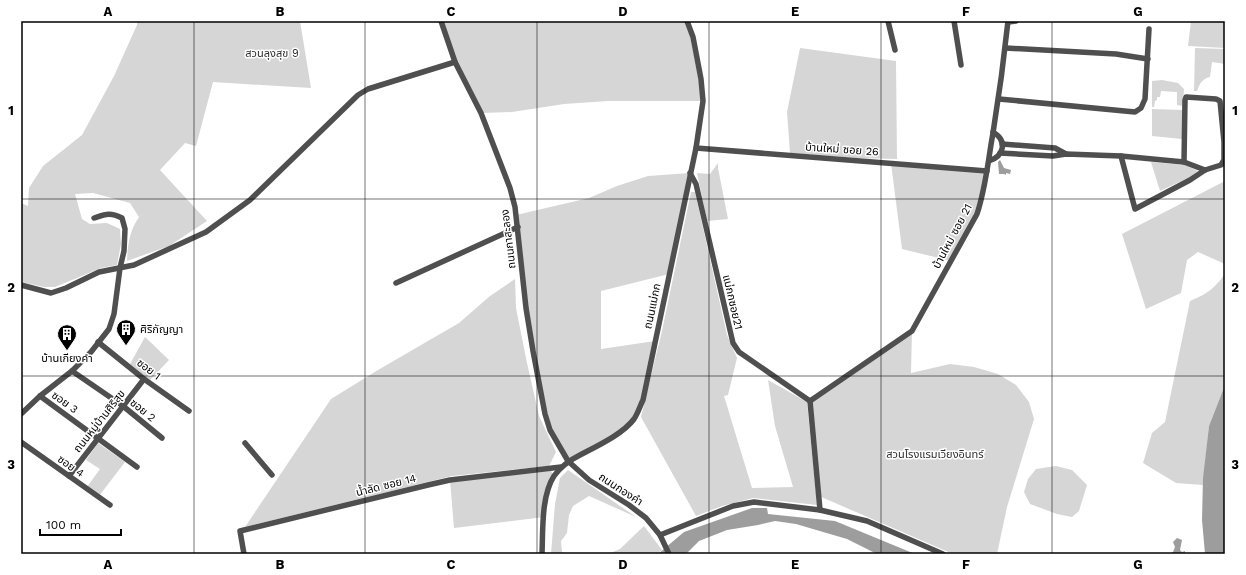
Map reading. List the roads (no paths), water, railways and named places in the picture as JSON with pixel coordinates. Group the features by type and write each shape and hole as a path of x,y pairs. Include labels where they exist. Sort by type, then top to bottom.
{"street":[{"name":"ถนนกาสะลอง","path":"441,21 455,62 481,112 502,164 515,207 532,351 550,430 568,461"},
{"name":"ถนนแม่กก","path":"542,554 547,493 554,476 568,461 597,446 627,427 634,419 643,400 696,148 703,101 701,79 693,37 687,21"},
{"path":"888,21 895,50"},
{"path":"954,21 961,65"},
{"path":"1008,21 1016,21"},
{"name":"บ้านใหม่ ซอย 21","path":"810,401 912,331 977,214 983,197 988,170 1006,48 1008,21"},
{"path":"999,99 1135,112 1142,108 1145,99 1149,29"},
{"path":"1006,48 1116,54 1148,59"},
{"path":"21,285 51,292 66,288 99,272 134,265 206,232 250,200 358,95 368,89 455,62"},
{"path":"1120,156 1135,208 1190,180 1205,170 1221,165 1224,160 1224,142 1220,101 1216,99 1191,96 1186,97 1184,162"},
{"path":"989,161 995,159 1002,148 1002,140 993,132"},
{"path":"1002,144 1055,148 1066,154"},
{"name":"บ้านใหม่ ซอย 26","path":"696,148 988,170"},
{"path":"1000,153 1053,156 1066,154 1120,156 1184,162 1205,170"},
{"name":"แม่กกซอย21","path":"690,173 696,184 733,343 739,352 810,401"},
{"path":"21,414 40,396 72,371 91,352 109,329 114,314 124,250 124,229 122,218 113,214 105,214 94,218"},
{"path":"396,283 518,226"},
{"name":"ซอย 1","path":"98,342 144,379 189,411"},
{"name":"ซอย 2","path":"72,371 123,406 162,438"},
{"name":"ถนนหมู่บ้านศิริสุข","path":"69,476 144,379"},
{"name":"ซอย 3","path":"40,396 137,467"},
{"path":"810,401 820,510"},
{"name":"ซอย 4","path":"21,442 110,505"},
{"path":"245,443 272,475"},
{"name":"ถนนกองคำ","path":"568,461 589,480 630,505 646,518 660,535 669,554"},
{"name":"น้ำลัด ซอย 14","path":"244,554 240,532 443,482 561,468"},
{"path":"660,535 733,506 754,502 820,510 867,521 943,554"}],"place":[{"name":"ศิริกัญญา","path":"126,346"},
{"name":"บ้านเกียงคำ","path":"67,351"}],"park label":[{"name":"สวนลุงสุข 9","path":"272,53"},
{"name":"สวนโรงแรมเวียงอินทร์","path":"935,454"}]}
